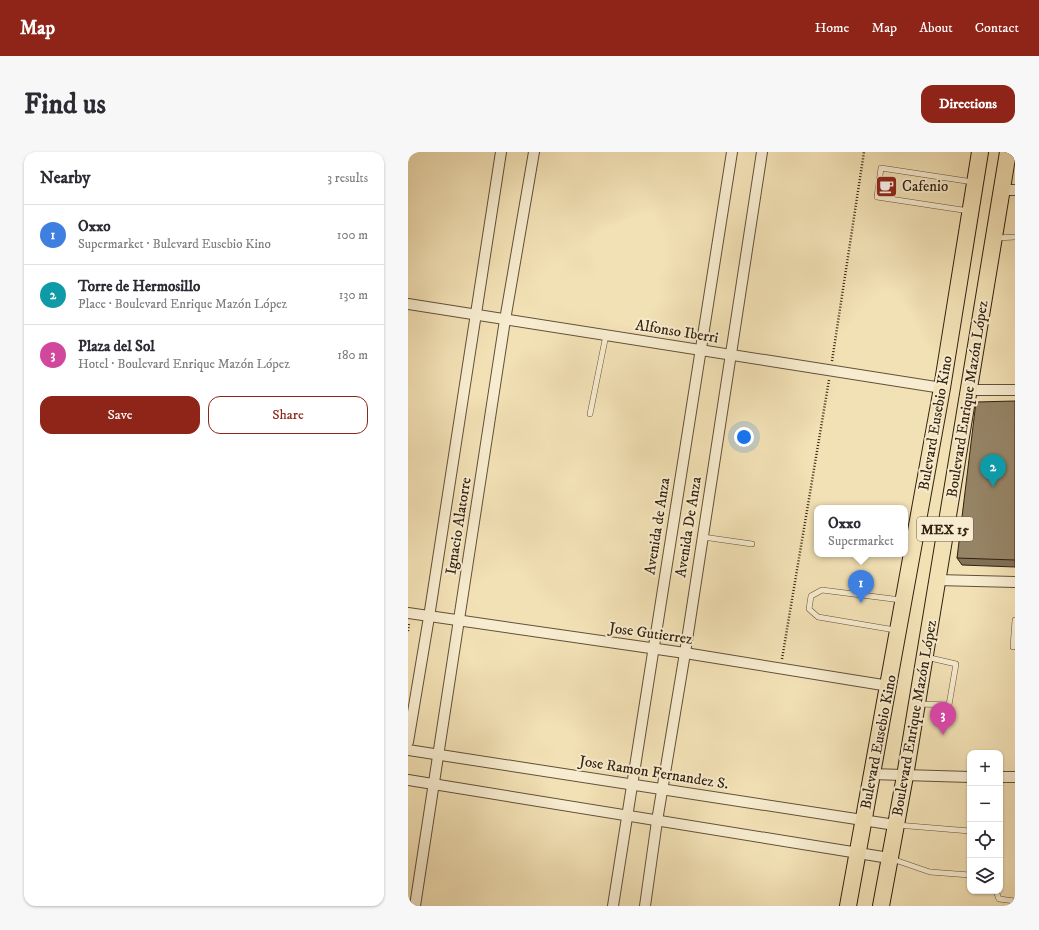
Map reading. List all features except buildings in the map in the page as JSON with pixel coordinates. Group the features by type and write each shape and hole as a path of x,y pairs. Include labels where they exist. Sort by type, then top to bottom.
{"main road":[{"name":"Bulevard Eusebio Kino","path":"848,906 862,819 889,686 942,388 969,211 980,152"},
{"name":"Boulevard Enrique Mazón López","path":"881,906 905,776 993,238 1008,190 1008,152"}],"street":[{"name":"Ignacio Alatorre","path":"408,742 429,617 501,152"},
{"name":"Ignacio Alatorre","path":"415,906 505,320 534,152"},
{"name":"Avenida de Anza","path":"613,906 732,152"},
{"name":"Avenida De Anza","path":"645,906 762,152"},
{"name":"Alfonso Iberri","path":"408,304 942,388"},
{"path":"968,390 1015,390"},
{"path":"937,580 1015,582"},
{"name":"Jose Gutierrez","path":"408,613 653,648 780,670 889,686"},
{"name":"Jose Ramon Fernandez S.","path":"408,750 633,786 662,789 895,825"},
{"path":"871,774 967,777"},
{"path":"1003,777 1015,777"},
{"path":"408,780 628,817 889,858"}],"lane":[{"path":"969,211 877,196 881,168 974,183"},
{"path":"993,238 1015,237"},
{"path":"590,414 606,335"},
{"path":"702,537 752,544"},
{"path":"899,631 818,617 809,609 811,596 822,590 904,601"},
{"path":"1013,647 1015,620"},
{"path":"916,704 949,705 956,664 924,657"},
{"path":"895,825 967,831"},
{"path":"889,858 930,872 967,875"},
{"path":"997,894 999,899 1015,901"}],"path":[{"path":"780,670 830,371 864,152"}],"place":[{"name":"Cafenio","path":"886,186"},
{"name":"Torre de Hermosillo","path":"993,487"},
{"name":"Oxxo","path":"861,603"},
{"name":"Plaza del Sol","path":"943,735"}]}
